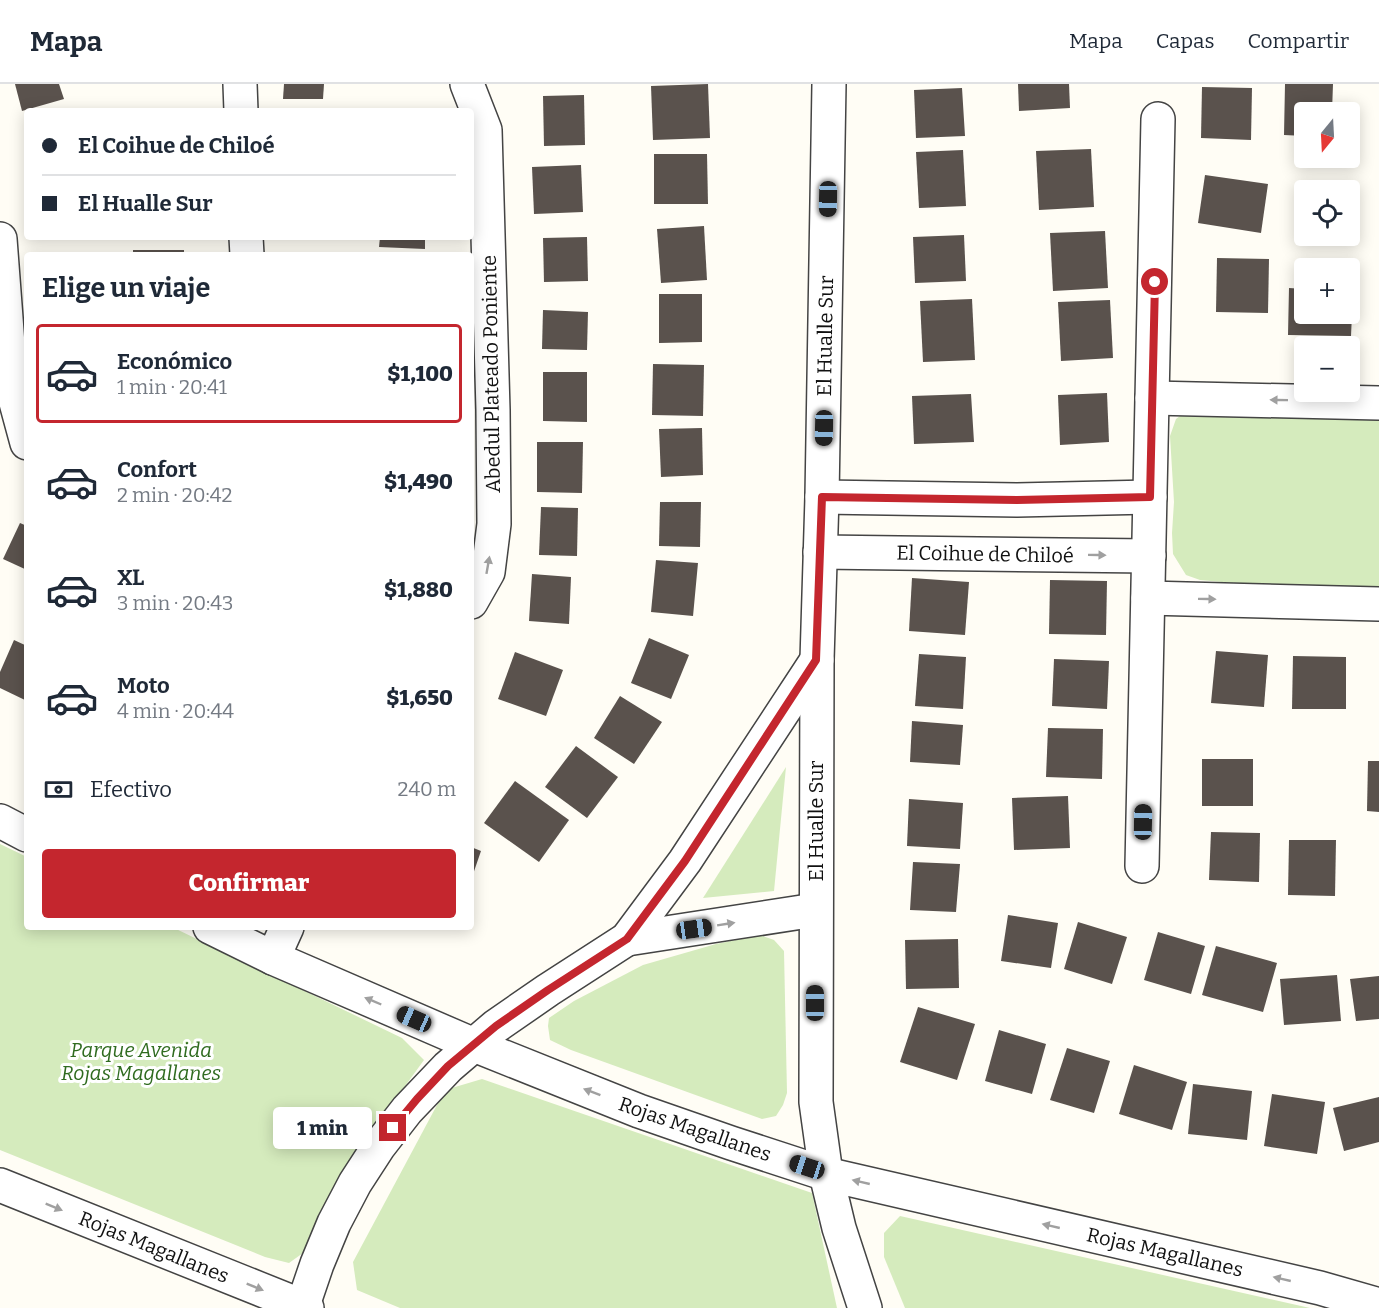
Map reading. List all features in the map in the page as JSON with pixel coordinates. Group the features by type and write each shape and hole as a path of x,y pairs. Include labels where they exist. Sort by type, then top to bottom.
{"street":[{"path":"240,84 241,108"},
{"name":"Abedul Plateado Poniente","path":"466,84 485,130 493,410 482,523 488,572 474,597"},
{"name":"El Hualle Sur","path":"830,84 822,497 816,660 816,1102 826,1174 839,1228 865,1308"},
{"path":"1143,866 1158,119"},
{"path":"0,238 11,384 24,432"},
{"path":"1152,398 1379,403"},
{"path":"822,497 1017,500 1150,497"},
{"name":"El Coihue de Chiloé","path":"820,552 1149,556"},
{"path":"1148,598 1379,604"},
{"name":"El Hualle Sur","path":"304,1307 317,1264 334,1223 361,1174 413,1103 448,1066 496,1026 627,939 685,861 816,660"},
{"path":"0,821 24,833"},
{"name":"El Hualle Sur","path":"627,939 815,910"},
{"name":"Rojas Magallanes","path":"223,930 273,958 474,1045 639,1111 826,1174 1320,1288 1379,1305"},
{"path":"273,958 286,930"},
{"name":"Rojas Magallanes","path":"0,1185 304,1307"},
{"path":"1320,1288 1379,1279"}],"green space":[{"path":"1194,405 1223,405 1379,420 1379,587 1233,583 1200,580 1186,575 1173,554 1174,502 1170,436 1176,419"},
{"path":"786,767 774,891 703,898"},
{"name":"Parque Avenida Rojas Magallanes","path":"0,844 24,856 24,930 178,930 402,1038 424,1060 347,1166 303,1253 289,1263 265,1257 0,1150"},
{"path":"760,935 774,940 784,951 787,1093 776,1116 762,1119 571,1050 550,1040 549,1018 574,1001 643,965 716,944"},
{"path":"482,1079 812,1193 837,1308 400,1308 357,1290 353,1262 445,1090"},
{"path":"900,1216 1310,1308 905,1308 884,1257 884,1233"}],"building":[{"path":"15,84 59,84 64,99 32,108 24,108 22,111"},
{"path":"284,84 324,84 323,99 283,99"},
{"path":"708,84 710,138 653,140 651,86"},
{"path":"1018,84 1069,84 1070,108 1019,111"},
{"path":"1285,84 1333,84 1332,102 1294,102 1294,135 1284,135"},
{"path":"1202,87 1252,88 1251,140 1201,138"},
{"path":"962,88 965,136 916,138 914,90"},
{"path":"584,95 585,145 544,146 543,96"},
{"path":"1091,149 1094,207 1039,210 1036,151"},
{"path":"963,150 966,206 919,208 916,152"},
{"path":"654,154 707,154 708,204 654,204"},
{"path":"581,165 583,212 534,214 532,167"},
{"path":"1205,175 1268,184 1261,233 1198,223"},
{"path":"704,226 707,280 661,283 657,229"},
{"path":"1105,231 1108,288 1053,291 1050,233"},
{"path":"964,235 966,281 915,283 913,237"},
{"path":"587,237 588,281 544,282 543,238"},
{"path":"380,240 425,240 425,249 379,247"},
{"path":"133,250 184,250 184,252 133,252"},
{"path":"1217,258 1269,259 1268,313 1216,312"},
{"path":"1289,288 1294,288 1294,324 1352,324 1351,336 1288,335"},
{"path":"659,294 702,294 702,342 659,343"},
{"path":"972,299 975,360 923,362 920,301"},
{"path":"1110,300 1113,358 1061,361 1058,302"},
{"path":"543,310 588,312 587,350 542,349"},
{"path":"653,364 704,365 703,416 652,415"},
{"path":"543,372 587,372 587,422 543,421"},
{"path":"1107,393 1109,442 1060,445 1058,395"},
{"path":"971,394 974,442 914,444 912,396"},
{"path":"702,428 703,475 661,477 659,429"},
{"path":"537,442 583,442 582,493 537,492"},
{"path":"660,502 701,502 700,547 659,546"},
{"path":"541,507 578,508 577,556 539,555"},
{"path":"20,523 24,525 24,569 3,559"},
{"path":"656,560 698,563 693,616 651,612"},
{"path":"532,574 571,577 569,624 529,621"},
{"path":"912,578 969,582 965,635 909,631"},
{"path":"1050,580 1107,581 1106,635 1049,634"},
{"path":"649,638 689,655 671,699 631,683"},
{"path":"14,640 24,645 24,700 0,688 0,672"},
{"path":"1216,651 1268,655 1264,707 1211,703"},
{"path":"515,652 563,670 546,716 498,699"},
{"path":"919,654 966,657 963,709 915,706"},
{"path":"1293,656 1346,657 1346,709 1292,709"},
{"path":"1054,659 1109,661 1107,709 1052,706"},
{"path":"620,696 662,722 634,764 594,738"},
{"path":"912,721 963,725 960,765 910,762"},
{"path":"1048,728 1103,729 1102,779 1046,777"},
{"path":"576,746 618,777 587,818 545,787"},
{"path":"1202,759 1253,759 1253,806 1202,806"},
{"path":"1368,761 1379,761 1379,812 1367,811"},
{"path":"515,781 569,820 539,862 484,823"},
{"path":"1068,796 1070,848 1014,850 1012,798"},
{"path":"909,799 963,803 960,849 907,846"},
{"path":"1211,832 1260,833 1259,882 1209,880"},
{"path":"1289,840 1336,840 1335,896 1288,895"},
{"path":"474,848 481,851 474,871"},
{"path":"913,862 960,864 956,912 910,910"},
{"path":"1008,915 1058,923 1051,968 1001,961"},
{"path":"1078,922 1127,937 1112,984 1064,969"},
{"path":"1158,932 1205,946 1191,994 1144,980"},
{"path":"958,939 959,988 906,989 905,940"},
{"path":"1216,946 1277,963 1263,1012 1202,995"},
{"path":"1337,975 1341,1021 1284,1025 1280,979"},
{"path":"1379,976 1379,1019 1356,1021 1350,979"},
{"path":"918,1007 975,1024 957,1080 900,1062"},
{"path":"999,1030 1046,1044 1032,1094 985,1081"},
{"path":"1067,1048 1110,1061 1094,1113 1050,1100"},
{"path":"1134,1065 1187,1082 1172,1130 1119,1114"},
{"path":"1193,1084 1252,1091 1247,1140 1188,1134"},
{"path":"1272,1094 1325,1102 1317,1154 1264,1146"},
{"path":"1379,1097 1379,1142 1344,1151 1333,1108"}],"route":[{"path":"393,1128 426,1088 448,1066 496,1026 627,939 685,861 816,660 822,497 1017,500 1150,497 1155,282"}]}
